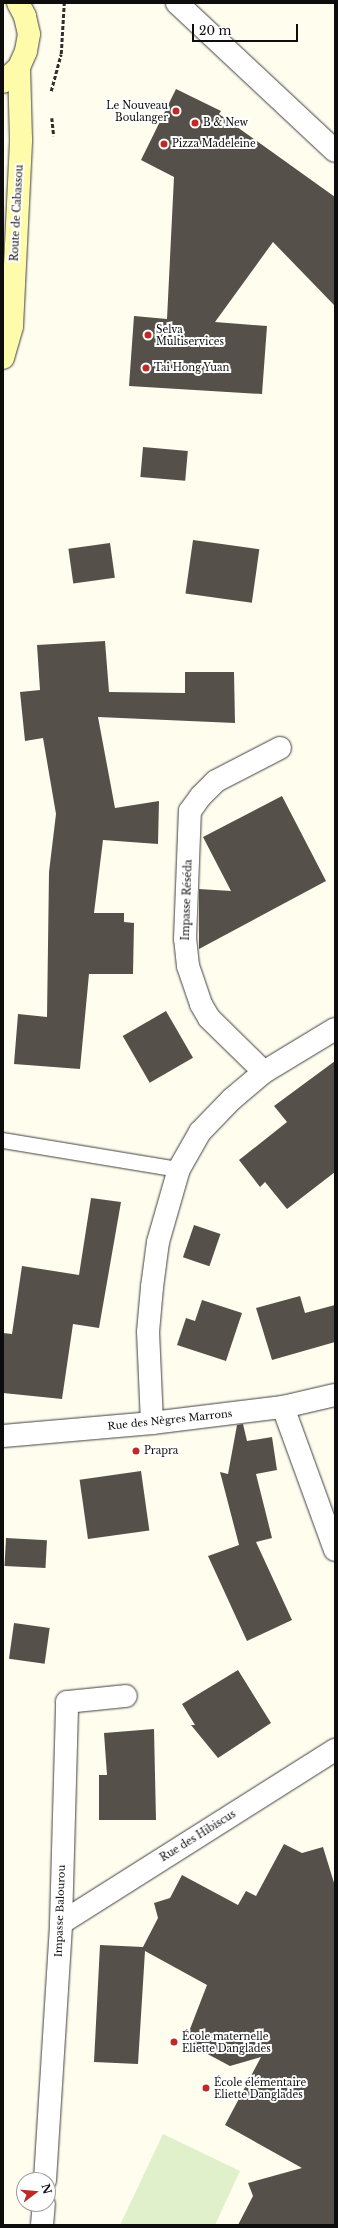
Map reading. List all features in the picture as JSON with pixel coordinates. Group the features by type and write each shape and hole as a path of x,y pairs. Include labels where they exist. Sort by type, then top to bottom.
{"main road":[{"path":"18,3 25,16 29,34"},
{"path":"3,82 19,67 26,51 36,3"},
{"name":"Route de Cabassou","path":"3,358 12,326 21,139 19,67"}],"street":[{"path":"177,3 335,151"},
{"name":"Impasse Réséda","path":"264,1072 209,1018 200,1004 188,966 185,939 190,811 201,796 216,782 280,748"},
{"path":"152,1423 148,1332 152,1287 158,1242 179,1169 200,1132 232,1099 264,1072 335,1029"},
{"name":"Rue des Nègres Marrons","path":"3,1436 152,1423 283,1407 335,1395"},
{"path":"283,1407 335,1550"},
{"name":"Impasse Balourou","path":"45,2172 61,1923 66,1702 126,1696"},
{"name":"Rue des Hibiscus","path":"61,1923 335,1750"},
{"path":"42,2225 43,2212"}],"lane":[{"path":"3,1140 179,1169"}],"path":[{"path":"51,99 51,92 61,54 64,3"},
{"path":"52,114 54,136"}],"green space":[{"path":"163,2134 240,2171 215,2225 120,2225"}],"building":[{"path":"176,89 221,111 219,114 335,197 335,306 273,242 215,322 267,326 262,394 129,386 134,316 167,319 174,177 141,160"},
{"path":"143,447 188,451 185,481 140,477"},
{"path":"193,540 259,549 252,603 185,593"},
{"path":"110,543 115,578 73,584 68,549"},
{"path":"105,641 109,692 185,693 185,672 234,672 235,723 98,717 115,808 159,801 158,844 103,840 94,913 124,913 124,922 134,923 133,974 89,974 80,1069 14,1064 18,1014 47,1017 49,872 56,814 43,738 25,741 20,692 40,690 37,645"},
{"path":"282,796 326,881 199,949 199,889 231,891 203,837"},
{"path":"166,1011 193,1058 150,1083 123,1036"},
{"path":"335,1061 335,1172 287,1209 265,1182 260,1187 239,1160 287,1122 274,1106"},
{"path":"91,1198 121,1202 99,1328 73,1324 62,1399 3,1393 3,1333 12,1334 22,1266 79,1275"},
{"path":"194,1225 220,1234 209,1266 183,1257"},
{"path":"300,1296 305,1313 335,1305 335,1342 272,1360 256,1308"},
{"path":"202,1300 242,1313 226,1361 177,1345 186,1318 195,1321"},
{"path":"243,1424 247,1441 272,1437 277,1470 256,1474 272,1538 256,1542 292,1620 247,1641 208,1556 239,1545 220,1472 228,1474 237,1425"},
{"path":"141,1471 149,1530 88,1539 80,1480"},
{"path":"6,1538 47,1540 45,1568 5,1566"},
{"path":"14,1623 50,1628 45,1664 9,1659"},
{"path":"238,1670 271,1723 218,1758 191,1725 195,1725 182,1704"},
{"path":"154,1729 156,1820 99,1820 99,1775 107,1775 104,1733"},
{"path":"284,1844 302,1853 323,1847 335,1886 335,2225 238,2225 253,2196 248,2183 302,2168 225,2125 261,2057 230,2066 185,2042 207,1985 145,1951 138,2064 94,2062 100,1945 143,1947 158,1918 154,1903 170,1898 182,1875 238,1905 246,1891 256,1896"}],"place":[{"name":"Le Nouveau Boulanger","path":"176,111"},
{"name":"B & New","path":"195,123"},
{"name":"Pizza Madeleine","path":"164,144"},
{"name":"Selva Multiservices","path":"148,335"},
{"name":"Tai Hong Yuan","path":"146,368"},
{"name":"Prapra","path":"136,1451"},
{"name":"École maternelle Eliette Danglades","path":"174,2042"},
{"name":"École élémentaire Eliette Danglades","path":"206,2088"}]}
